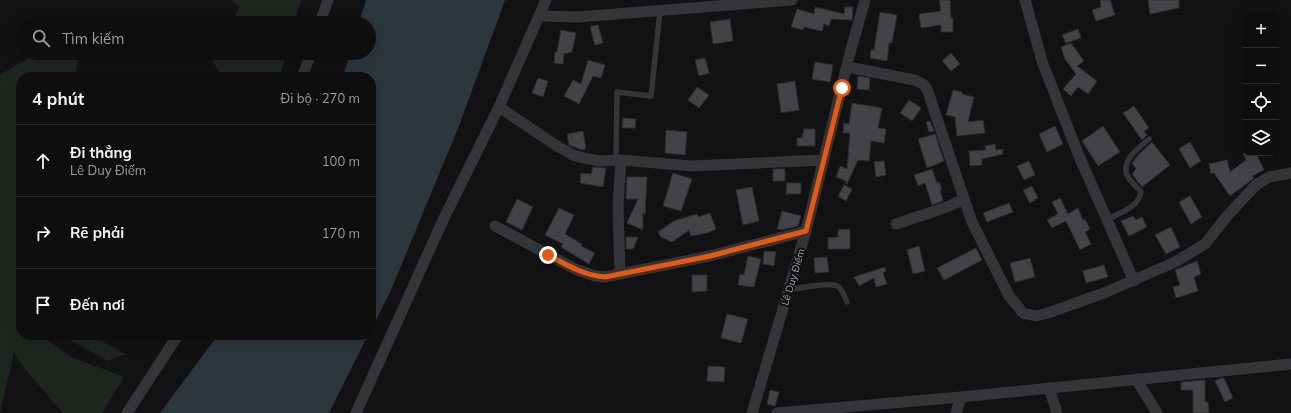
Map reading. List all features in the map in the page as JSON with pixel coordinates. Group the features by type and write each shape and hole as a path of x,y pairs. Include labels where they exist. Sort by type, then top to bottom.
{"street":[{"path":"322,16 328,0"},
{"path":"356,413 444,218 499,108 546,0"},
{"path":"539,16 578,17 660,11 703,4 792,0"},
{"name":"Lê Duy Điếm","path":"752,413 806,231 848,67 850,53 865,0"},
{"path":"1025,0 1043,64 1079,156 1134,281"},
{"path":"304,72 308,60"},
{"path":"848,67 897,75 923,84 927,89 972,222 1009,296 1022,313 1036,316 1048,313 1134,281 1175,262 1205,244 1228,215 1256,185 1269,177 1291,173"},
{"path":"499,108 573,155 600,160 692,166 824,160"},
{"path":"618,160 620,274"},
{"path":"896,224 947,207 964,199"},
{"path":"495,226 584,273 605,277 710,256 806,231"},
{"path":"127,413 175,340"},
{"path":"777,413 961,397 1291,364"},
{"path":"1136,379 1157,413"},
{"path":"1049,388 1057,413"},
{"path":"956,413 961,397"}],"lane":[{"path":"618,160 617,92 651,96 660,11"},
{"path":"1107,220 1129,209 1140,199 1141,192 1127,176 1125,166 1131,155 1149,139"},
{"path":"789,290 827,285 837,286 841,290 847,302"}],"shaded area":[{"path":"230,0 301,0 296,16 235,16 240,6"},
{"path":"366,0 505,0 459,126 391,290 376,320 376,72 344,72 348,60 376,60 376,16 361,16"},
{"path":"25,60 79,60 76,72 16,72 16,340 47,340 71,357 124,377 102,413 63,413 24,368 14,352 0,413 0,75"},
{"path":"212,60 284,60 281,72 220,72"},
{"path":"70,340 101,340 125,354 108,361"},
{"path":"214,340 366,340 329,413 160,413"}],"building":[{"path":"939,0 950,0 951,18 953,18 953,32 941,32 941,25 921,28 919,14 941,11"},
{"path":"1100,0 1110,0 1115,15 1096,21 1092,10 1101,7"},
{"path":"1148,0 1179,0 1179,8 1150,14"},
{"path":"815,7 844,14 845,7 853,7 852,20 831,19 829,26 824,24 822,31 804,27 803,30 791,27 797,9 814,14"},
{"path":"880,12 897,15 892,43 889,43 887,61 870,58 871,50 874,50"},
{"path":"730,19 733,41 713,44 710,22"},
{"path":"598,25 603,43 595,45 590,27"},
{"path":"1078,29 1081,38 1066,43 1062,35"},
{"path":"561,30 576,33 572,52 564,54 563,64 554,63 555,52 557,52"},
{"path":"1071,43 1084,61 1077,66 1097,81 1088,94 1078,87 1071,96 1063,89 1076,74 1065,59 1061,47"},
{"path":"951,53 960,64 951,71 942,61"},
{"path":"705,58 709,73 699,76 695,60"},
{"path":"588,60 605,65 601,78 593,76 579,104 564,96 573,80 581,84"},
{"path":"815,62 833,65 830,82 812,79"},
{"path":"858,76 870,78 869,90 857,89"},
{"path":"538,78 548,81 543,97 532,93"},
{"path":"795,81 799,110 781,113 777,84"},
{"path":"697,87 709,95 699,108 688,100"},
{"path":"953,90 974,97 968,122 983,120 985,133 957,136 955,117 946,115"},
{"path":"909,100 921,108 912,121 900,113"},
{"path":"852,103 882,108 878,128 886,129 884,143 871,141 869,161 858,160 846,184 846,181 836,177 840,166 847,169 850,133 843,133 844,123 849,124"},
{"path":"1134,106 1149,128 1144,131 1147,135 1142,140 1123,113"},
{"path":"623,118 636,119 635,128 622,128"},
{"path":"930,121 934,131 929,132 926,122"},
{"path":"1055,126 1063,144 1047,152 1039,134"},
{"path":"1103,126 1120,152 1098,166 1082,141"},
{"path":"804,129 815,129 815,146 797,146 797,138 802,138"},
{"path":"666,130 687,132 685,155 665,153"},
{"path":"583,131 586,149 582,150 569,145 567,134"},
{"path":"935,134 944,161 927,168 918,139"},
{"path":"1152,142 1170,165 1142,187 1132,174 1136,169 1132,163"},
{"path":"1190,142 1201,161 1190,168 1179,149"},
{"path":"995,144 996,150 1003,149 1003,154 982,159 982,165 970,166 969,151 986,150 985,146"},
{"path":"1244,156 1257,156 1264,170 1252,176 1254,178 1230,196 1214,173 1211,174 1209,164 1227,160 1230,172 1246,160"},
{"path":"884,161 886,175 876,177 874,162"},
{"path":"1029,161 1035,175 1024,180 1017,166"},
{"path":"593,167 606,168 603,187 580,183 581,173 591,174"},
{"path":"773,169 785,169 785,181 773,181"},
{"path":"932,169 937,183 939,182 942,190 940,190 943,201 932,205 925,183 918,186 914,175"},
{"path":"673,173 692,179 681,211 663,206"},
{"path":"627,177 647,177 645,215 643,212 643,230 627,223 638,199 626,199"},
{"path":"787,183 801,183 801,194 786,194"},
{"path":"844,185 852,189 846,201 838,196"},
{"path":"1032,186 1038,198 1030,203 1023,190"},
{"path":"752,187 759,221 743,225 736,190"},
{"path":"1190,196 1202,217 1191,224 1179,202"},
{"path":"1060,198 1068,214 1078,208 1083,220 1085,219 1090,229 1085,232 1091,244 1080,250 1066,221 1052,228 1047,220 1058,214 1052,202"},
{"path":"517,199 533,207 522,230 506,222"},
{"path":"1009,203 1013,212 987,222 983,213"},
{"path":"559,208 574,215 565,234 582,244 581,246 595,253 589,264 561,247 563,244 545,235"},
{"path":"782,211 801,216 798,226 781,230 777,229"},
{"path":"710,213 716,229 707,233 691,236 689,230 672,242 661,237 658,232 674,221 697,214 698,217"},
{"path":"1133,216 1136,220 1142,217 1147,227 1129,236 1121,221"},
{"path":"1171,227 1180,247 1166,254 1155,235"},
{"path":"850,229 850,249 828,249 828,238 838,237 838,230"},
{"path":"626,237 638,237 633,249 626,249"},
{"path":"919,246 925,271 913,274 907,250"},
{"path":"976,248 982,260 944,280 937,268"},
{"path":"764,251 776,252 774,266 763,264"},
{"path":"748,256 761,259 754,287 738,285 740,274 744,275"},
{"path":"827,257 829,272 815,273 814,258"},
{"path":"1030,258 1035,277 1015,282 1010,263"},
{"path":"1197,261 1201,274 1194,277 1198,291 1176,298 1173,287 1180,285 1175,270"},
{"path":"1104,265 1108,277 1086,283 1083,271"},
{"path":"885,267 886,271 883,273 887,284 876,287 874,278 859,286 854,277"},
{"path":"692,275 707,275 707,291 692,292"},
{"path":"727,314 748,319 741,343 721,338"},
{"path":"708,366 725,367 724,382 707,381"},
{"path":"1224,378 1233,398 1225,402 1215,381"},
{"path":"1205,380 1205,402 1208,402 1209,413 1193,413 1193,390 1181,390 1181,382"},
{"path":"770,390 779,392 775,406 767,404"}],"route":[{"path":"548,255 575,270 595,276 605,277 710,256 806,231 842,88"}]}
